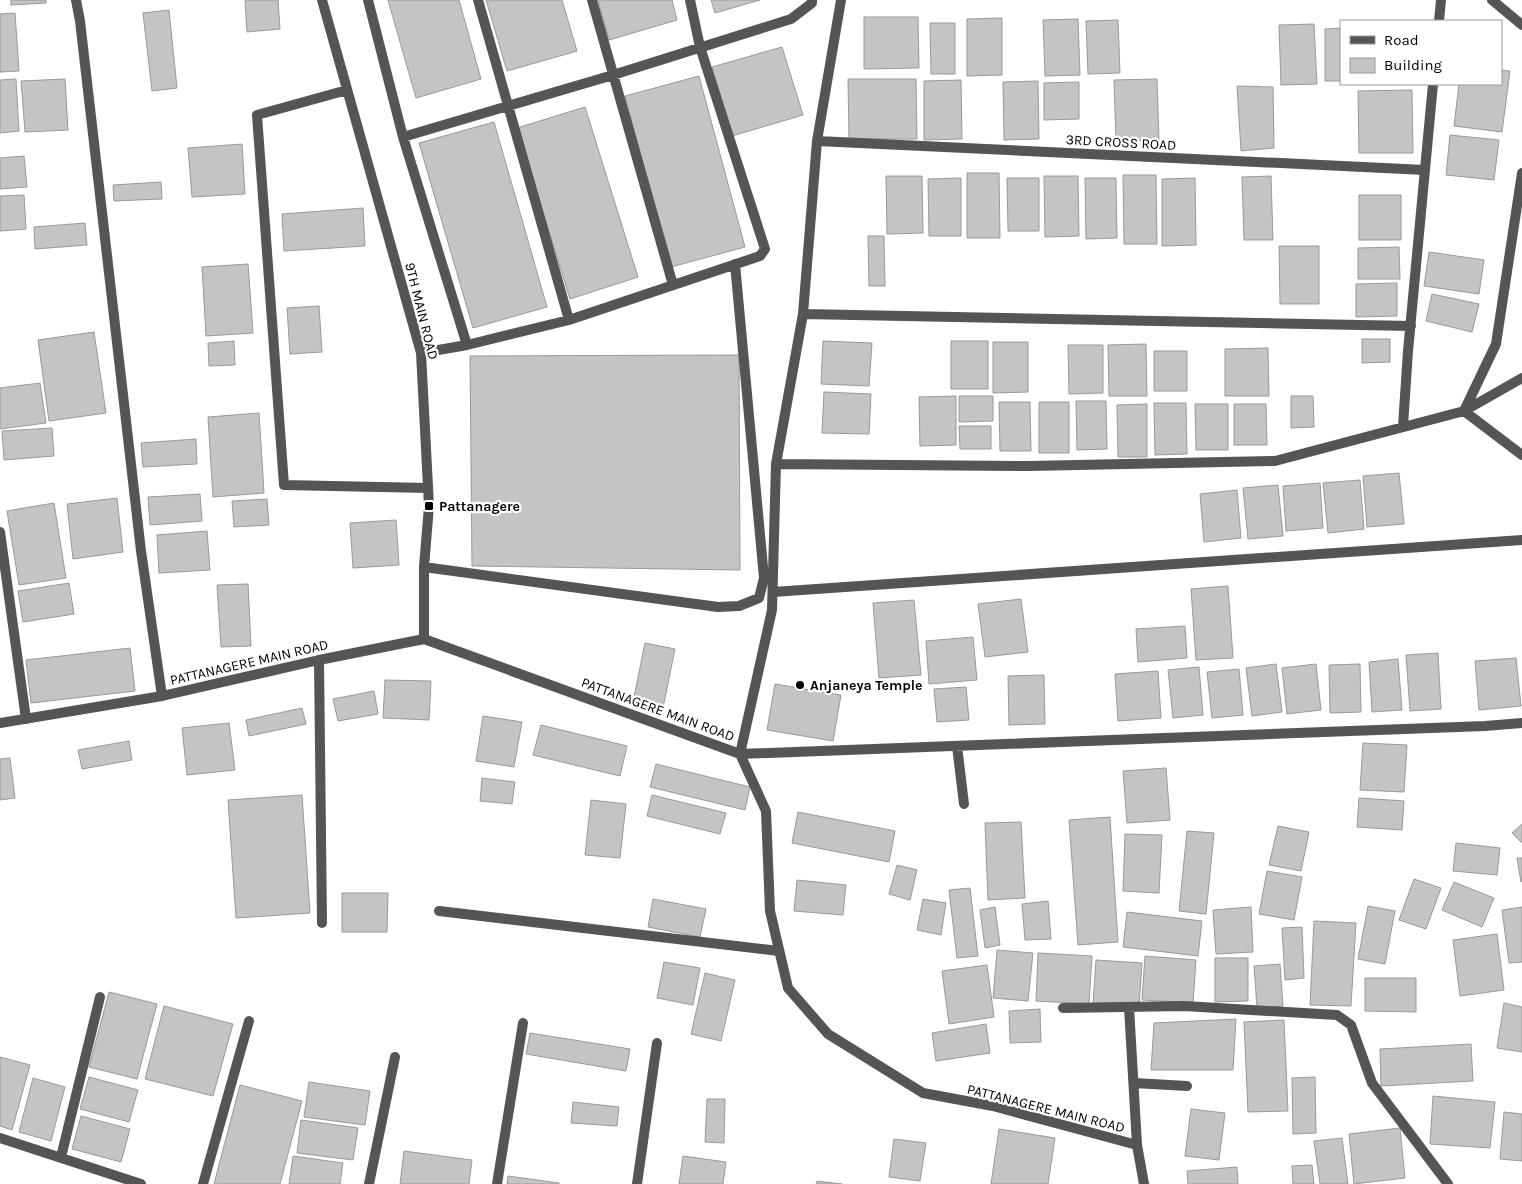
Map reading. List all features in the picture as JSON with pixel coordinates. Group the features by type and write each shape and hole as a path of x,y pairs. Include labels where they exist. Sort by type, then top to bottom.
{"street":[{"path":"76,0 80,21 141,551 162,696"},
{"name":"9TH MAIN ROAD","path":"322,0 421,353 428,488 424,567 424,638"},
{"path":"368,0 403,137 467,346"},
{"path":"478,0 569,320"},
{"path":"592,0 673,285"},
{"path":"421,353 467,346 569,320 760,256 765,249 700,47 690,0"},
{"path":"403,137 613,75 791,19 812,3 812,0"},
{"path":"841,0 817,142 803,314 776,464 772,610 740,754 1486,726 1522,723"},
{"path":"1439,20 1441,0"},
{"path":"1492,0 1522,25"},
{"path":"1403,426 1433,85"},
{"path":"348,90 257,115 284,485 428,488"},
{"name":"3RD CROSS ROAD","path":"817,142 1425,170"},
{"path":"1464,411 1496,344 1522,173"},
{"path":"424,567 718,607 739,606 760,598 764,578 735,264"},
{"path":"803,314 1411,326"},
{"path":"776,464 1029,466 1275,461 1464,411 1522,378"},
{"path":"1464,411 1522,455"},
{"path":"0,532 26,719"},
{"path":"773,592 1522,540"},
{"name":"PATTANAGERE MAIN ROAD","path":"0,723 162,696 424,638 740,754 766,811 770,911 788,988 828,1034 923,1094 993,1106 1137,1145 1144,1184"},
{"path":"319,660 322,923"},
{"path":"957,746 964,804"},
{"path":"438,911 779,951"},
{"path":"60,1158 100,997"},
{"path":"1129,1007 1137,1145"},
{"path":"1063,1008 1193,1007 1336,1015 1351,1025 1372,1083 1448,1184"},
{"path":"203,1184 249,1021"},
{"path":"497,1184 523,1023"},
{"path":"637,1184 656,1043"},
{"path":"369,1184 395,1057"},
{"path":"1134,1083 1187,1086"},
{"path":"0,1138 141,1184"}],"building":[{"path":"11,0 46,0 46,3 11,5"},
{"path":"245,0 278,0 280,29 247,32"},
{"path":"388,0 459,0 481,79 416,98"},
{"path":"486,0 562,0 577,51 507,71"},
{"path":"598,0 672,0 677,20 609,40"},
{"path":"711,0 760,0 715,13"},
{"path":"169,10 177,88 152,91 143,13"},
{"path":"15,13 19,71 0,72 0,14"},
{"path":"864,17 918,17 919,68 864,69"},
{"path":"1002,18 1002,75 967,76 967,19"},
{"path":"1078,19 1080,75 1045,76 1043,20"},
{"path":"1118,20 1120,73 1088,74 1086,21"},
{"path":"930,23 955,23 955,74 931,74"},
{"path":"1314,24 1317,84 1281,85 1279,25"},
{"path":"1340,28 1340,81 1325,81 1325,29"},
{"path":"782,47 803,115 732,136 712,67"},
{"path":"1502,70 1510,71 1502,132 1454,126 1459,85 1502,85"},
{"path":"699,76 745,247 671,267 625,96"},
{"path":"16,79 19,131 0,133 0,80"},
{"path":"65,79 68,130 25,132 21,81"},
{"path":"848,79 916,79 917,139 849,139"},
{"path":"1157,79 1159,140 1116,141 1114,80"},
{"path":"961,80 962,139 924,140 924,81"},
{"path":"1038,81 1039,139 1004,140 1003,82"},
{"path":"1079,82 1079,119 1044,120 1044,83"},
{"path":"1237,86 1273,87 1274,148 1241,151"},
{"path":"1412,90 1413,153 1359,153 1358,91"},
{"path":"585,107 638,277 570,299 517,128"},
{"path":"494,122 547,307 473,328 419,143"},
{"path":"1450,135 1499,140 1494,180 1446,175"},
{"path":"242,144 245,194 192,197 188,148"},
{"path":"24,156 27,187 0,189 0,158"},
{"path":"967,173 999,173 1000,238 967,238"},
{"path":"1123,175 1156,175 1157,244 1124,244"},
{"path":"886,176 922,176 923,233 887,234"},
{"path":"1044,176 1078,176 1079,236 1045,237"},
{"path":"1271,176 1273,240 1244,240 1242,177"},
{"path":"961,178 961,236 929,236 928,179"},
{"path":"1007,178 1039,178 1039,231 1008,231"},
{"path":"1085,178 1116,178 1117,238 1086,239"},
{"path":"1195,178 1196,245 1162,246 1162,179"},
{"path":"161,182 162,199 114,201 113,185"},
{"path":"24,195 26,229 0,231 0,196"},
{"path":"1359,195 1401,195 1401,240 1359,240"},
{"path":"363,208 365,246 284,251 282,214"},
{"path":"85,223 87,245 35,249 34,227"},
{"path":"868,236 884,236 885,286 869,286"},
{"path":"1279,246 1319,246 1319,304 1280,304"},
{"path":"1399,247 1400,279 1358,279 1358,248"},
{"path":"1429,252 1484,260 1479,294 1424,286"},
{"path":"248,264 253,333 206,336 202,267"},
{"path":"1397,283 1397,316 1356,317 1356,284"},
{"path":"1432,294 1479,304 1472,332 1426,321"},
{"path":"319,306 322,352 290,354 287,308"},
{"path":"94,332 106,413 49,421 38,340"},
{"path":"1362,339 1390,339 1390,362 1362,363"},
{"path":"234,341 235,365 209,366 208,343"},
{"path":"823,341 872,343 869,386 821,384"},
{"path":"951,341 988,341 988,389 951,389"},
{"path":"993,342 1028,342 1028,392 993,393"},
{"path":"1146,344 1147,396 1109,396 1108,345"},
{"path":"1068,345 1103,345 1103,393 1069,394"},
{"path":"1268,348 1269,396 1225,396 1225,349"},
{"path":"1154,351 1187,351 1187,391 1154,391"},
{"path":"739,355 740,570 472,566 470,356"},
{"path":"40,383 46,423 0,429 0,388"},
{"path":"824,392 871,394 869,434 822,433"},
{"path":"956,396 956,445 920,446 919,397"},
{"path":"959,396 993,396 993,421 959,422"},
{"path":"1291,396 1313,396 1314,427 1291,428"},
{"path":"1076,401 1106,401 1107,449 1077,450"},
{"path":"999,402 1030,402 1031,451 1000,451"},
{"path":"1039,402 1069,402 1069,453 1039,453"},
{"path":"1154,403 1186,403 1187,454 1155,455"},
{"path":"1147,404 1147,457 1118,457 1117,405"},
{"path":"1195,404 1228,404 1228,450 1196,450"},
{"path":"1234,404 1266,404 1267,445 1234,445"},
{"path":"259,413 264,493 213,497 208,417"},
{"path":"959,426 991,426 991,449 960,449"},
{"path":"52,428 54,456 4,460 2,431"},
{"path":"196,439 197,464 143,467 141,443"},
{"path":"1399,473 1404,524 1367,527 1363,476"},
{"path":"1360,480 1364,529 1328,533 1323,483"},
{"path":"1320,483 1323,528 1286,531 1283,486"},
{"path":"1278,485 1283,536 1248,539 1243,488"},
{"path":"1237,490 1241,538 1204,542 1200,494"},
{"path":"200,494 202,521 150,525 148,497"},
{"path":"117,498 123,552 73,559 67,504"},
{"path":"267,499 269,525 234,527 232,501"},
{"path":"54,503 66,578 19,585 7,511"},
{"path":"396,520 399,565 353,568 350,523"},
{"path":"207,531 210,570 159,573 157,535"},
{"path":"69,583 74,614 23,622 18,591"},
{"path":"248,584 251,646 221,647 217,585"},
{"path":"1228,586 1233,658 1196,660 1191,589"},
{"path":"1021,599 1028,652 985,657 978,604"},
{"path":"914,600 921,675 879,678 873,603"},
{"path":"1185,626 1187,658 1138,662 1136,629"},
{"path":"973,637 977,680 929,684 926,641"},
{"path":"645,643 675,649 663,708 633,702"},
{"path":"130,648 135,691 31,703 26,660"},
{"path":"1438,653 1441,709 1410,711 1406,655"},
{"path":"1516,658 1521,706 1479,710 1475,661"},
{"path":"1398,659 1402,710 1372,712 1369,662"},
{"path":"1276,664 1282,712 1252,716 1246,668"},
{"path":"1316,664 1321,710 1287,714 1282,668"},
{"path":"1360,664 1361,712 1330,713 1329,665"},
{"path":"1199,667 1203,715 1173,718 1168,670"},
{"path":"1239,669 1243,715 1212,718 1207,672"},
{"path":"1158,671 1161,718 1118,721 1115,674"},
{"path":"1044,675 1045,724 1009,725 1008,676"},
{"path":"385,680 431,681 429,720 383,718"},
{"path":"775,684 841,695 833,741 767,730"},
{"path":"966,687 969,720 937,722 934,689"},
{"path":"374,691 378,714 338,721 333,699"},
{"path":"302,708 306,724 249,736 246,720"},
{"path":"483,716 522,722 514,767 476,761"},
{"path":"229,723 235,770 187,775 182,728"},
{"path":"541,725 627,746 620,776 533,755"},
{"path":"129,741 132,760 82,769 78,750"},
{"path":"1363,743 1407,745 1404,792 1360,790"},
{"path":"10,758 15,798 0,800 0,759"},
{"path":"656,764 750,787 745,810 650,787"},
{"path":"1166,768 1170,820 1127,823 1123,771"},
{"path":"482,778 515,782 512,804 480,801"},
{"path":"302,795 310,913 236,918 228,800"},
{"path":"652,795 726,813 720,834 647,816"},
{"path":"1359,798 1404,801 1402,830 1357,827"},
{"path":"591,800 626,804 620,858 585,855"},
{"path":"798,812 895,831 889,862 792,843"},
{"path":"1110,817 1118,942 1078,945 1069,820"},
{"path":"1021,822 1025,898 988,900 985,823"},
{"path":"1522,824 1522,843 1512,833"},
{"path":"1278,826 1309,832 1301,871 1269,865"},
{"path":"1187,831 1214,833 1206,914 1179,911"},
{"path":"1125,834 1162,835 1159,893 1123,891"},
{"path":"1456,843 1500,848 1497,875 1453,871"},
{"path":"1517,858 1522,858 1521,882"},
{"path":"897,865 917,870 910,900 889,894"},
{"path":"1267,871 1302,877 1294,920 1259,914"},
{"path":"1414,879 1441,888 1426,929 1399,920"},
{"path":"797,880 846,885 843,915 794,911"},
{"path":"1454,882 1494,898 1482,927 1442,910"},
{"path":"970,888 978,956 957,958 949,890"},
{"path":"342,893 388,893 387,932 342,932"},
{"path":"653,899 706,909 700,937 648,927"},
{"path":"923,899 946,903 941,935 917,930"},
{"path":"1048,901 1051,939 1025,940 1022,904"},
{"path":"1368,906 1395,911 1385,964 1358,959"},
{"path":"995,907 1000,945 985,948 980,910"},
{"path":"1251,907 1253,952 1216,954 1213,910"},
{"path":"1522,907 1522,962 1509,963 1502,910"},
{"path":"1127,912 1202,921 1198,956 1123,947"},
{"path":"1314,921 1356,923 1351,1006 1310,1005"},
{"path":"1302,927 1304,978 1285,980 1282,928"},
{"path":"1497,934 1504,990 1460,996 1453,940"},
{"path":"997,950 1033,953 1028,1001 993,998"},
{"path":"1038,953 1092,956 1089,1004 1036,1001"},
{"path":"1145,956 1196,960 1193,1003 1142,1000"},
{"path":"1215,958 1248,958 1248,1001 1215,1002"},
{"path":"1096,960 1142,963 1139,1007 1093,1004"},
{"path":"664,962 700,968 693,1005 657,998"},
{"path":"1280,964 1283,1006 1257,1008 1254,966"},
{"path":"987,965 994,1017 949,1024 942,971"},
{"path":"705,973 735,980 721,1041 691,1034"},
{"path":"1365,978 1416,978 1416,1012 1365,1011"},
{"path":"109,992 157,1004 137,1079 89,1067"},
{"path":"1504,1003 1522,1007 1522,1052 1497,1048"},
{"path":"164,1006 233,1024 213,1096 145,1079"},
{"path":"1040,1009 1041,1042 1010,1043 1009,1011"},
{"path":"1236,1019 1233,1070 1151,1070 1154,1023"},
{"path":"1284,1020 1288,1111 1248,1112 1244,1022"},
{"path":"986,1024 990,1053 936,1061 932,1033"},
{"path":"530,1033 630,1049 626,1071 526,1054"},
{"path":"1471,1044 1473,1081 1381,1086 1380,1049"},
{"path":"0,1057 30,1065 12,1130 0,1126"},
{"path":"89,1077 138,1090 129,1122 80,1109"},
{"path":"1315,1077 1316,1133 1293,1134 1292,1078"},
{"path":"33,1078 65,1087 51,1141 19,1132"},
{"path":"309,1082 370,1091 365,1125 304,1117"},
{"path":"240,1085 302,1101 280,1184 214,1184"},
{"path":"1433,1096 1495,1102 1490,1148 1430,1144"},
{"path":"707,1099 725,1099 724,1143 705,1142"},
{"path":"573,1102 619,1107 617,1126 571,1123"},
{"path":"1191,1109 1225,1113 1219,1160 1185,1156"},
{"path":"1504,1112 1522,1114 1522,1161 1500,1159"},
{"path":"81,1116 130,1129 121,1162 72,1149"},
{"path":"301,1120 358,1128 353,1160 297,1153"},
{"path":"1400,1128 1405,1178 1354,1184 1349,1134"},
{"path":"999,1129 1055,1138 1048,1184 991,1184"},
{"path":"1342,1138 1348,1184 1320,1184 1314,1141"},
{"path":"894,1139 926,1143 920,1181 889,1177"},
{"path":"404,1151 472,1160 469,1184 400,1184"},
{"path":"293,1156 343,1163 340,1184 289,1184"},
{"path":"683,1156 726,1162 723,1184 679,1184"},
{"path":"1312,1165 1314,1184 1293,1184 1292,1166"},
{"path":"1237,1167 1238,1184 1188,1184 1187,1171"},
{"path":"508,1176 559,1183 559,1184 507,1184"},
{"path":"817,1181 842,1184 816,1184"}],"place":[{"name":"Pattanagere","path":"429,506"},
{"name":"Anjaneya Temple","path":"800,685"}]}
